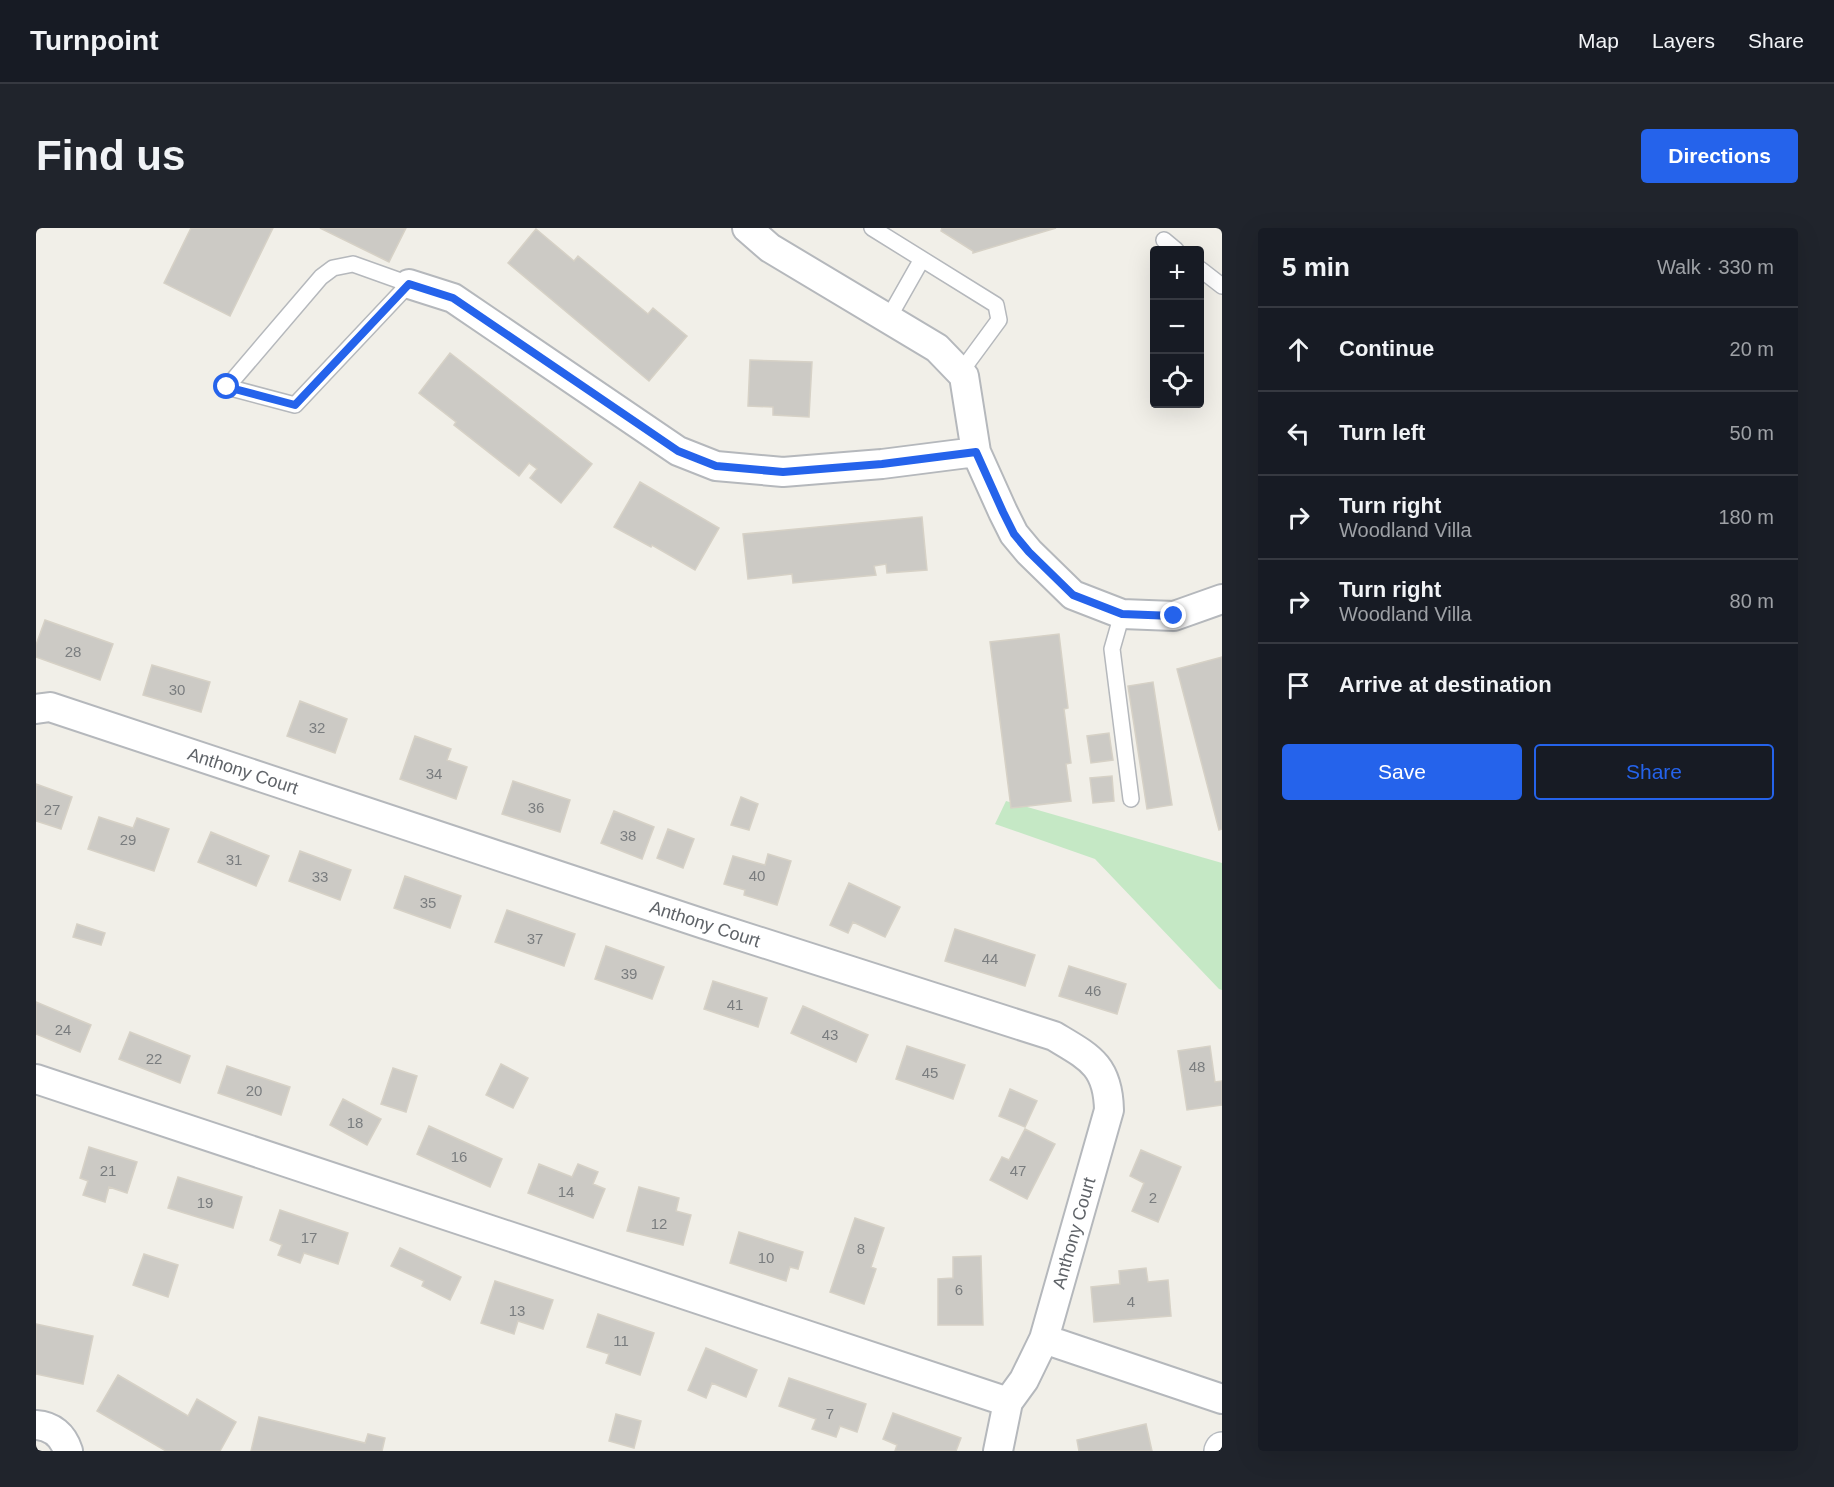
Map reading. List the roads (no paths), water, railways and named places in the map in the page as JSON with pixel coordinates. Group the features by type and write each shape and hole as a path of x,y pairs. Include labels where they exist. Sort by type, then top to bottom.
{"street":[{"path":"747,228 770,248 937,348 963,376 976,452 1014,534 1073,595 1122,614 1174,616 1222,599"},
{"path":"409,284 453,298 678,451 716,466 783,472 882,464 976,452"},
{"name":"Anthony Court","path":"36,709 50,707 704,924 1054,1036 1087,1056 1099,1069 1108,1092 1109,1110 1044,1339 1024,1380 1008,1402 998,1451"},
{"path":"36,1079 1008,1402"},
{"path":"1044,1339 1222,1399"},
{"path":"36,1425 50,1428 59,1434 66,1443 68,1451"}],"lane":[{"path":"872,228 996,305 999,320 960,373"},
{"path":"1164,240 1171,246"},
{"path":"888,319 922,259"},
{"path":"353,264 409,284 295,405 227,387 321,277 333,268 353,264"},
{"path":"1204,272 1222,286"},
{"path":"1122,614 1112,649 1131,799"}]}
